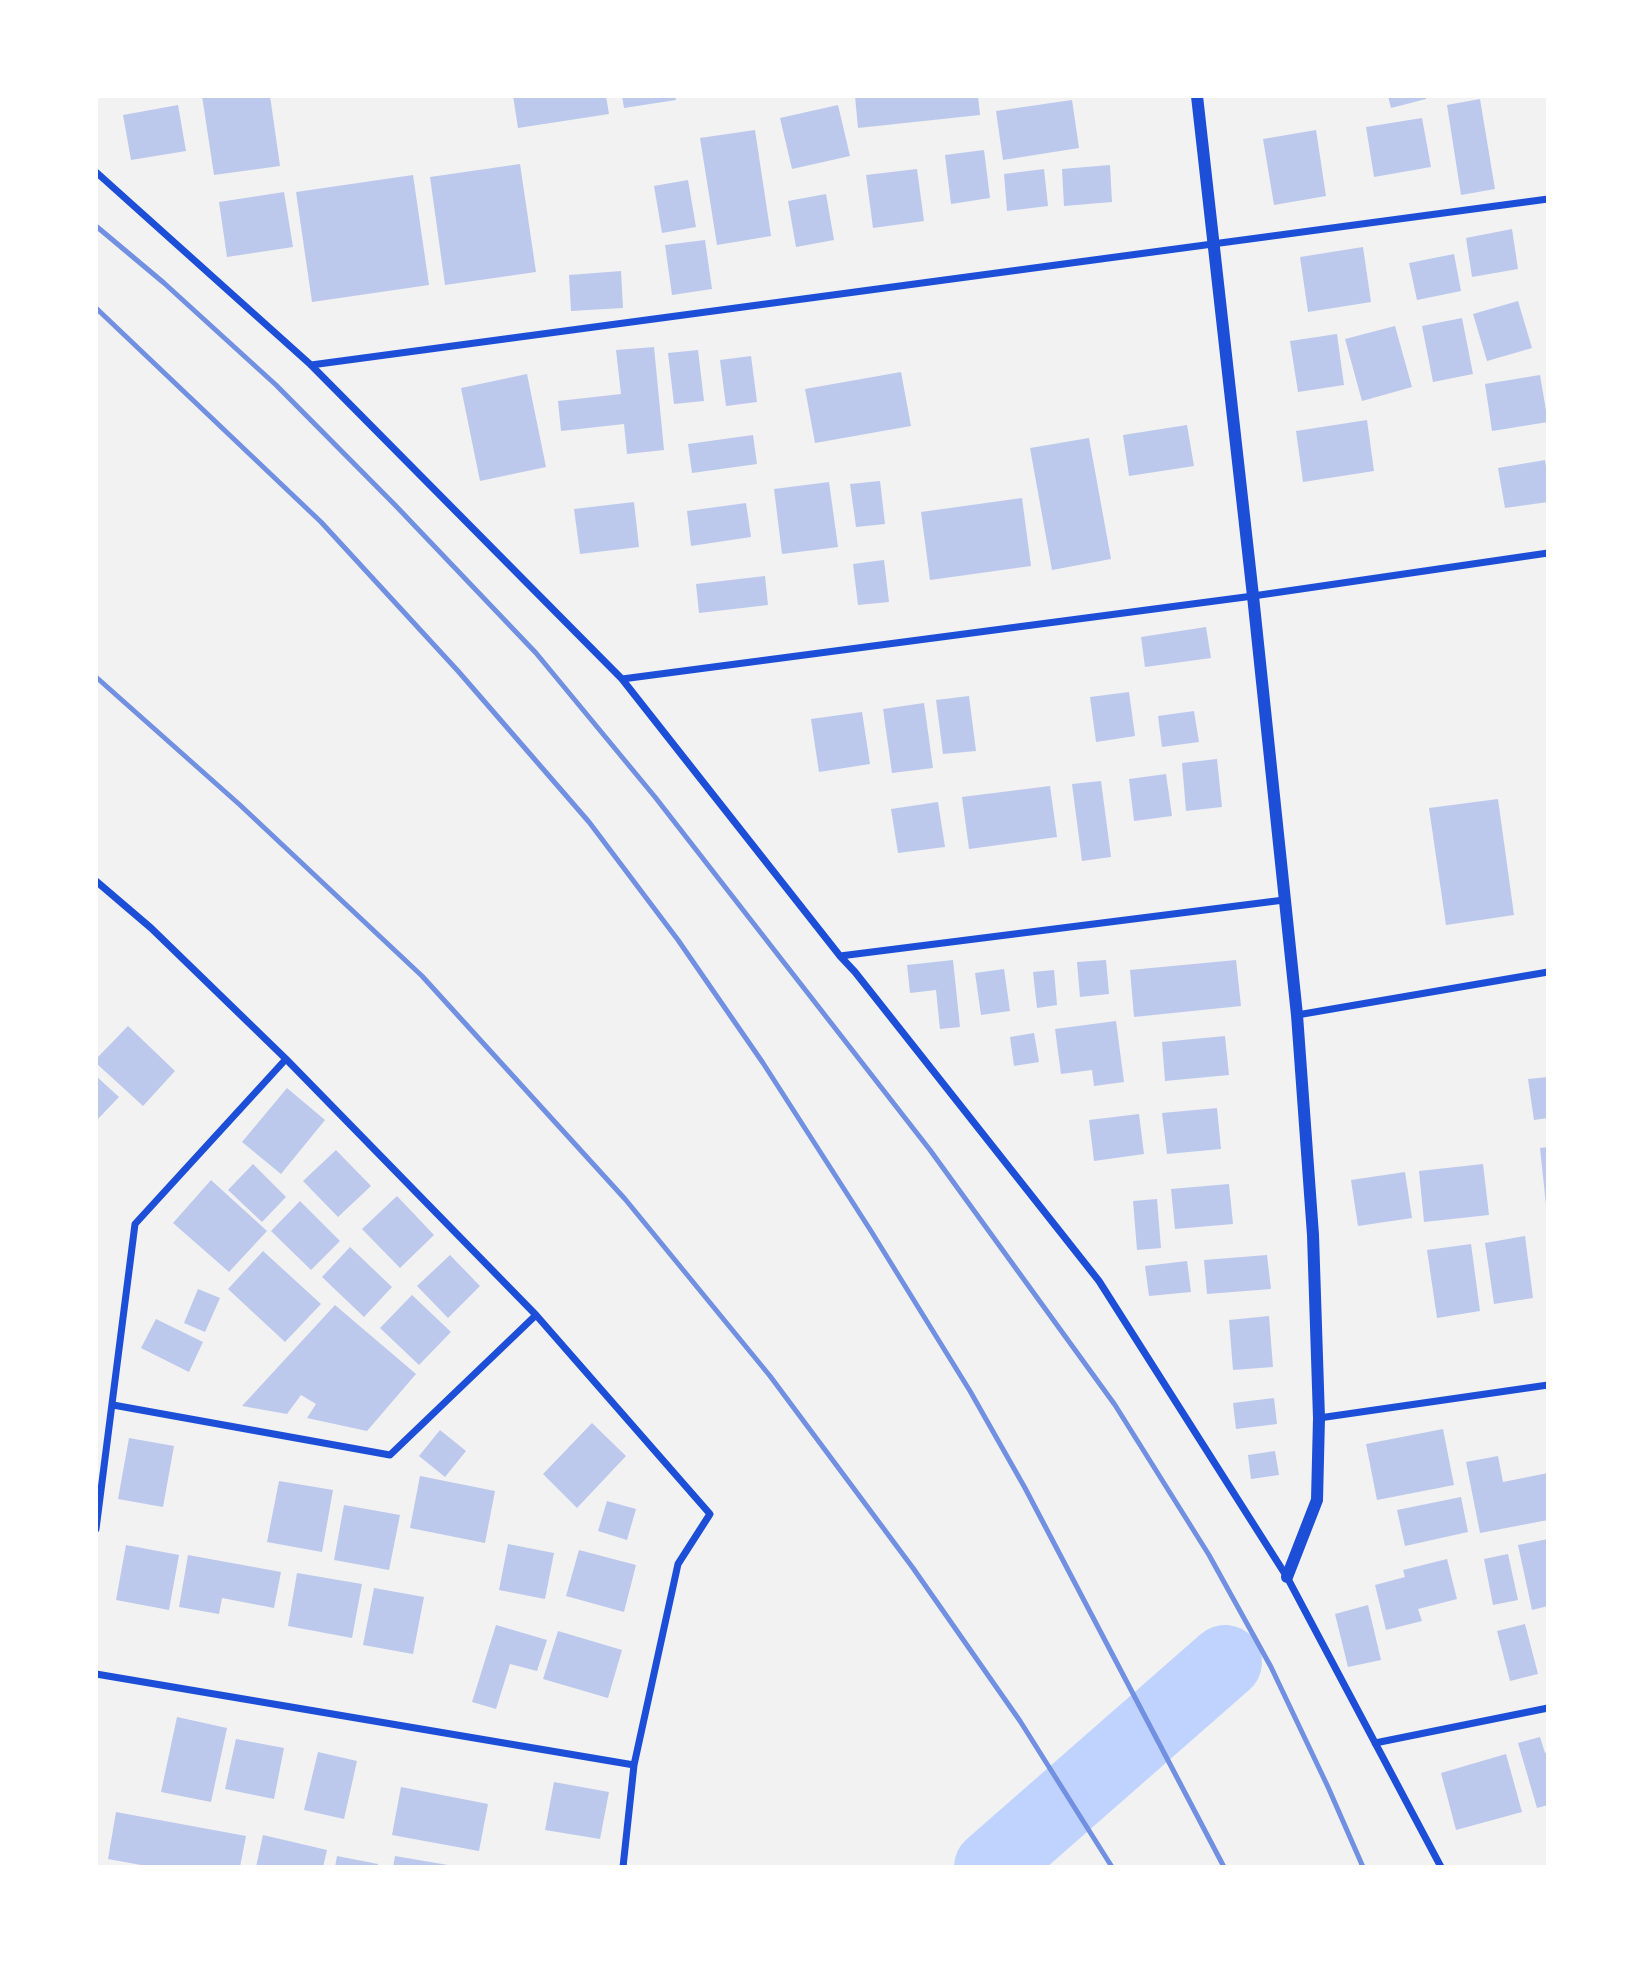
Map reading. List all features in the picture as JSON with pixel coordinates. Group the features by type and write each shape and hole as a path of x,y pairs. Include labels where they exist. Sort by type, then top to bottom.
{"street":[{"path":"1197,96 1297,1015 1313,1234 1319,1418 1317,1500 1287,1577"},
{"path":"96,172 312,365 622,679 855,972 1099,1281 1287,1577 1441,1867"},
{"path":"312,365 1548,199"},
{"path":"622,679 1253,596 1548,553"},
{"path":"96,881 151,928 286,1059 536,1315 710,1514 678,1564 635,1765 623,1867"},
{"path":"840,956 1284,900"},
{"path":"1297,1015 1548,971"},
{"path":"96,1529 135,1224 286,1059"},
{"path":"113,1405 390,1455 536,1315"},
{"path":"1319,1418 1548,1385"},
{"path":"96,1674 635,1765"},
{"path":"1376,1743 1548,1708"}],"building":[{"path":"202,96 270,96 280,166 214,175"},
{"path":"513,96 606,96 609,114 518,128"},
{"path":"622,96 675,96 676,100 624,108"},
{"path":"855,96 978,96 980,115 858,128"},
{"path":"1388,96 1426,96 1426,99 1391,108"},
{"path":"1480,99 1495,189 1461,195 1447,105"},
{"path":"1072,100 1079,148 1003,160 996,111"},
{"path":"178,105 186,151 131,160 123,115"},
{"path":"838,105 850,156 792,169 780,118"},
{"path":"1422,118 1431,167 1374,177 1366,127"},
{"path":"755,130 771,236 717,245 700,138"},
{"path":"1316,130 1326,196 1274,205 1263,139"},
{"path":"984,150 990,198 951,204 945,155"},
{"path":"520,164 536,272 445,285 430,177"},
{"path":"1110,165 1112,202 1064,206 1062,169"},
{"path":"917,169 924,221 873,228 866,175"},
{"path":"1044,169 1048,206 1007,211 1004,174"},
{"path":"413,175 429,285 312,302 296,192"},
{"path":"688,180 696,227 662,233 654,186"},
{"path":"284,192 293,247 227,257 219,202"},
{"path":"826,194 834,240 796,247 788,201"},
{"path":"1512,229 1518,269 1472,277 1466,238"},
{"path":"705,240 712,289 672,295 665,245"},
{"path":"1363,247 1371,302 1308,312 1300,257"},
{"path":"1454,254 1461,291 1417,300 1409,263"},
{"path":"621,271 623,308 571,311 569,275"},
{"path":"1518,301 1532,348 1487,361 1473,314"},
{"path":"1462,318 1473,374 1433,382 1422,326"},
{"path":"1395,326 1412,387 1362,401 1345,339"},
{"path":"1337,334 1344,385 1298,392 1290,341"},
{"path":"654,347 664,450 627,454 624,424 561,431 558,401 621,394 616,350"},
{"path":"698,350 704,401 674,404 668,353"},
{"path":"751,356 757,402 726,406 720,360"},
{"path":"901,372 911,426 815,443 805,389"},
{"path":"527,374 546,467 480,481 461,388"},
{"path":"1540,375 1548,422 1492,431 1485,384"},
{"path":"1367,420 1374,471 1303,482 1296,431"},
{"path":"1187,425 1194,466 1129,476 1123,435"},
{"path":"753,435 757,464 692,473 688,444"},
{"path":"1089,438 1111,559 1052,570 1030,448"},
{"path":"1545,460 1548,502 1505,508 1498,468"},
{"path":"880,481 885,524 856,527 850,484"},
{"path":"829,482 838,547 782,554 774,489"},
{"path":"1022,498 1031,566 930,580 921,512"},
{"path":"634,502 639,547 580,554 574,509"},
{"path":"746,503 751,537 691,546 687,511"},
{"path":"884,560 889,602 858,605 853,564"},
{"path":"765,576 768,605 699,613 696,584"},
{"path":"1206,627 1211,658 1145,667 1141,637"},
{"path":"1129,692 1135,736 1096,742 1090,697"},
{"path":"969,696 976,751 943,754 936,700"},
{"path":"924,703 933,768 892,773 883,709"},
{"path":"1194,711 1199,742 1162,747 1158,716"},
{"path":"862,712 870,764 819,772 811,719"},
{"path":"1217,759 1222,807 1186,811 1182,763"},
{"path":"1166,774 1172,816 1134,821 1129,779"},
{"path":"1101,781 1111,857 1082,861 1072,784"},
{"path":"1050,786 1057,837 969,849 962,797"},
{"path":"1498,799 1514,915 1446,925 1429,808"},
{"path":"938,802 945,847 898,853 891,809"},
{"path":"953,960 960,1027 940,1029 936,990 910,993 907,965"},
{"path":"1106,960 1109,994 1080,997 1077,962"},
{"path":"1236,960 1241,1006 1134,1017 1130,970"},
{"path":"1004,969 1010,1011 981,1015 975,973"},
{"path":"1054,970 1057,1005 1037,1008 1033,972"},
{"path":"1116,1021 1124,1082 1094,1086 1092,1070 1061,1074 1055,1029"},
{"path":"128,1026 175,1071 143,1106 96,1063 96,1059"},
{"path":"1034,1033 1039,1062 1014,1066 1010,1037"},
{"path":"1225,1036 1229,1075 1165,1081 1162,1042"},
{"path":"96,1076 119,1097 96,1121"},
{"path":"1548,1077 1548,1118 1534,1120 1528,1079"},
{"path":"287,1088 325,1120 281,1174 242,1142"},
{"path":"1217,1108 1221,1149 1167,1154 1162,1113"},
{"path":"1139,1114 1144,1154 1094,1161 1089,1120"},
{"path":"1548,1147 1548,1205 1546,1205 1540,1148"},
{"path":"336,1150 371,1186 338,1217 303,1181"},
{"path":"253,1164 286,1197 262,1222 228,1190"},
{"path":"1483,1164 1489,1215 1424,1222 1419,1171"},
{"path":"1405,1172 1412,1218 1358,1226 1351,1180"},
{"path":"211,1180 267,1231 229,1272 173,1223"},
{"path":"1229,1184 1233,1224 1175,1229 1171,1189"},
{"path":"397,1196 434,1235 400,1268 362,1229"},
{"path":"1157,1199 1161,1248 1137,1250 1133,1201"},
{"path":"300,1201 340,1241 311,1270 271,1231"},
{"path":"1525,1236 1533,1298 1494,1304 1485,1243"},
{"path":"1471,1244 1480,1311 1437,1318 1427,1250"},
{"path":"350,1247 392,1287 364,1317 322,1277"},
{"path":"263,1251 321,1304 285,1342 228,1289"},
{"path":"450,1255 480,1286 448,1318 417,1286"},
{"path":"1267,1255 1271,1289 1207,1294 1204,1260"},
{"path":"1187,1261 1191,1292 1149,1296 1145,1266"},
{"path":"198,1289 220,1298 205,1332 184,1323"},
{"path":"412,1295 451,1332 419,1365 380,1328"},
{"path":"335,1305 416,1374 367,1431 307,1418 316,1404 301,1395 287,1414 242,1406"},
{"path":"1269,1316 1273,1367 1233,1370 1229,1320"},
{"path":"156,1319 203,1342 189,1372 141,1348"},
{"path":"1274,1398 1277,1424 1236,1429 1233,1403"},
{"path":"592,1423 626,1456 577,1508 543,1474"},
{"path":"1443,1429 1454,1485 1377,1500 1366,1444"},
{"path":"440,1430 466,1451 445,1477 419,1456"},
{"path":"129,1438 174,1446 163,1507 118,1499"},
{"path":"1275,1451 1279,1475 1251,1479 1248,1455"},
{"path":"1498,1456 1503,1482 1548,1473 1548,1520 1480,1533 1466,1462"},
{"path":"420,1476 495,1491 485,1543 410,1528"},
{"path":"279,1481 333,1490 322,1552 267,1542"},
{"path":"1461,1497 1468,1532 1405,1546 1397,1510"},
{"path":"607,1501 636,1509 627,1540 598,1531"},
{"path":"344,1505 400,1515 389,1570 334,1560"},
{"path":"1548,1539 1548,1606 1532,1610 1518,1545"},
{"path":"508,1544 554,1553 545,1599 499,1590"},
{"path":"126,1545 179,1555 169,1610 116,1600"},
{"path":"579,1550 636,1565 624,1612 566,1596"},
{"path":"1508,1554 1518,1600 1493,1605 1484,1559"},
{"path":"188,1555 281,1572 274,1608 222,1598 219,1614 179,1607"},
{"path":"1447,1559 1457,1599 1418,1609 1422,1621 1386,1630 1375,1585 1405,1577 1403,1570"},
{"path":"297,1573 362,1584 352,1638 288,1626"},
{"path":"374,1588 424,1597 413,1654 363,1645"},
{"path":"1368,1605 1381,1660 1348,1667 1335,1614"},
{"path":"1525,1624 1538,1674 1510,1681 1497,1631"},
{"path":"496,1625 547,1640 537,1671 510,1664 496,1709 472,1702"},
{"path":"558,1631 622,1650 608,1698 543,1679"},
{"path":"177,1717 227,1728 211,1802 161,1792"},
{"path":"1540,1737 1545,1753 1548,1752 1548,1805 1537,1808 1518,1743"},
{"path":"236,1739 284,1748 274,1799 225,1789"},
{"path":"318,1752 357,1761 344,1819 304,1810"},
{"path":"1506,1754 1522,1812 1456,1830 1441,1773"},
{"path":"554,1782 609,1792 600,1839 545,1830"},
{"path":"401,1787 488,1804 479,1851 392,1835"},
{"path":"116,1812 246,1836 240,1867 152,1867 108,1859"},
{"path":"263,1835 327,1850 323,1867 256,1867"},
{"path":"337,1856 378,1864 378,1867 335,1867"},
{"path":"395,1856 448,1865 448,1867 393,1867"}],"waterway":[{"path":"991,1867 1225,1662"}],"railway":[{"path":"96,226 164,283 276,385 536,653 655,797 930,1150 1115,1405 1209,1555 1271,1667 1363,1867"},
{"path":"96,308 321,522 458,671 589,822 678,940 763,1063 970,1391 1025,1488 1224,1867"},
{"path":"96,677 240,805 422,976 625,1199 770,1376 913,1568 1020,1721 1112,1867"}]}
